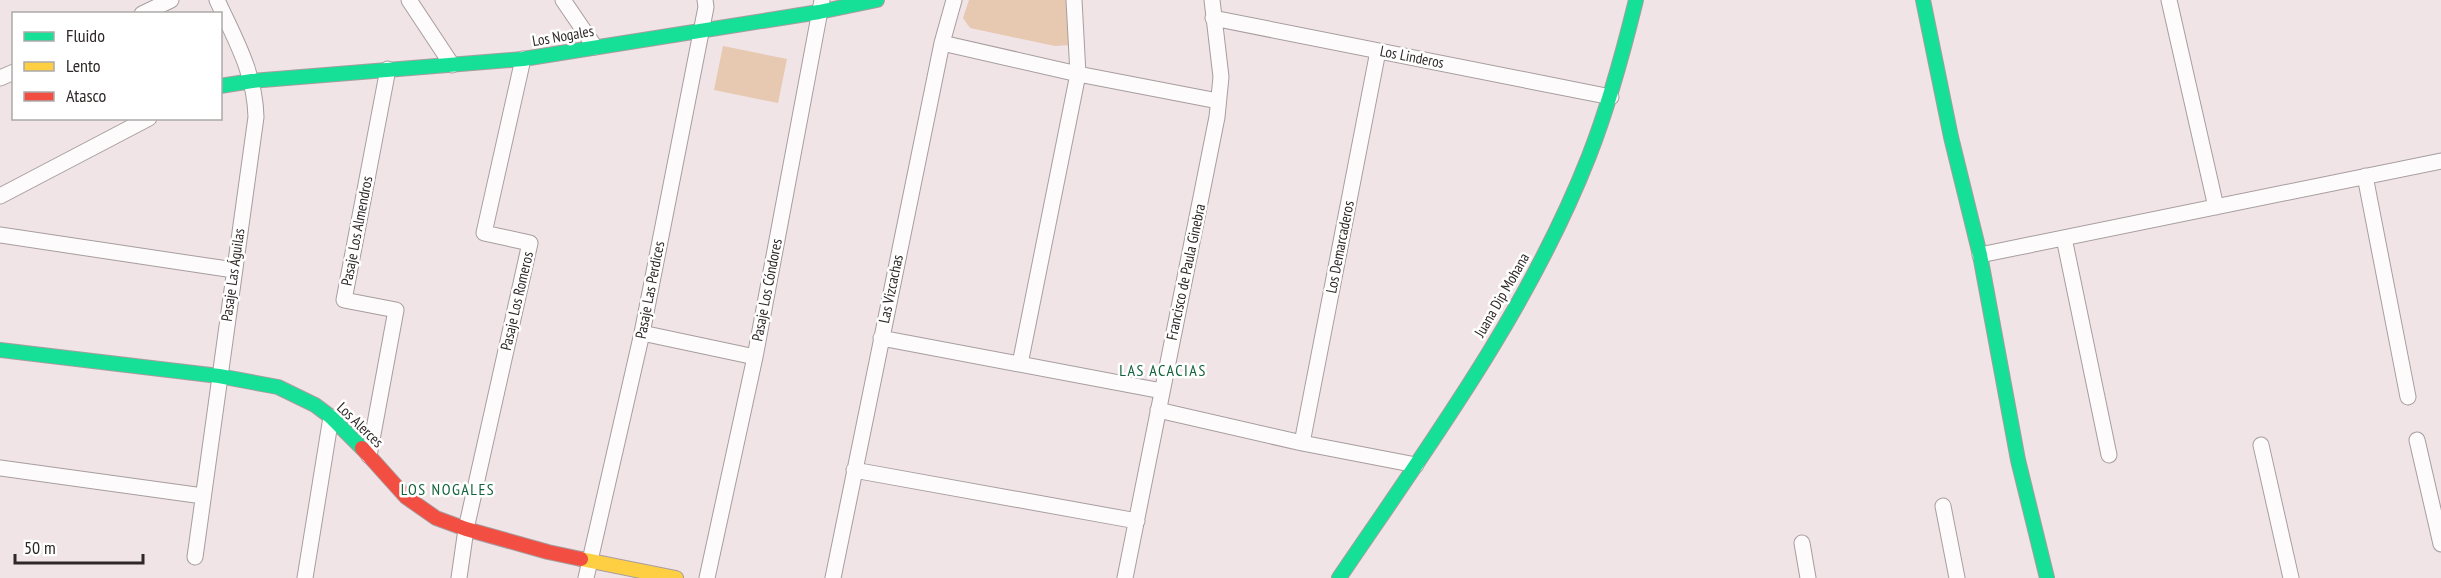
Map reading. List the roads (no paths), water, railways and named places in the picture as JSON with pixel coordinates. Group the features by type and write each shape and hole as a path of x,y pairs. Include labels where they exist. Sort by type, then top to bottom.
{"street":[{"path":"146,12 171,0"},
{"name":"Pasaje Las Águilas","path":"195,557 256,117 252,81 244,57 217,0"},
{"path":"409,0 452,64"},
{"path":"563,0 595,47"},
{"name":"Pasaje Las Perdices","path":"586,578 588,560 642,333 699,32 706,7 705,0"},
{"name":"Los Nogales","path":"222,86 252,81 523,59 699,32 821,6 877,0"},
{"name":"Las Vizcachas","path":"832,578 942,43 954,0"},
{"path":"1020,364 1078,74 1074,0"},
{"name":"Francisco de Paula Ginebra","path":"1125,578 1212,145 1221,77 1212,0"},
{"name":"Juana Dip Mohana","path":"1339,578 1416,465 1515,310 1538,269 1578,184 1611,97 1636,0"},
{"path":"1923,0 1951,137 1980,255 2018,460 2047,578"},
{"path":"2169,0 2216,207"},
{"name":"Pasaje Los Cóndores","path":"707,578 755,357 821,6"},
{"name":"Los Linderos","path":"1213,18 1611,97"},
{"path":"942,43 1078,74 1218,100"},
{"name":"Los Demarcaderos","path":"1302,443 1378,51"},
{"name":"Pasaje Los Romeros","path":"459,578 465,529 530,243 484,233 523,59"},
{"name":"Pasaje Los Almendros","path":"369,456 396,310 344,300 388,69"},
{"path":"0,196 145,120"},
{"path":"1980,255 2441,161"},
{"path":"2365,176 2408,397"},
{"path":"0,235 234,270"},
{"path":"2064,238 2109,455"},
{"path":"642,333 755,357"},
{"path":"881,338 1162,391"},
{"name":"Los Alerces","path":"0,350 219,376 278,387 315,405 331,417 406,497 420,509 436,518 465,529 588,560 675,578"},
{"path":"1158,410 1302,443 1416,465"},
{"path":"305,578 331,417"},
{"path":"2417,440 2441,544"},
{"path":"2261,445 2290,578"},
{"path":"0,468 203,496"},
{"path":"854,470 1137,521"},
{"path":"1943,506 1957,578"},
{"path":"1802,543 1808,578"}],"district":[{"name":"LAS ACACIAS","path":"1163,370"},
{"name":"LOS NOGALES","path":"448,489"}]}
